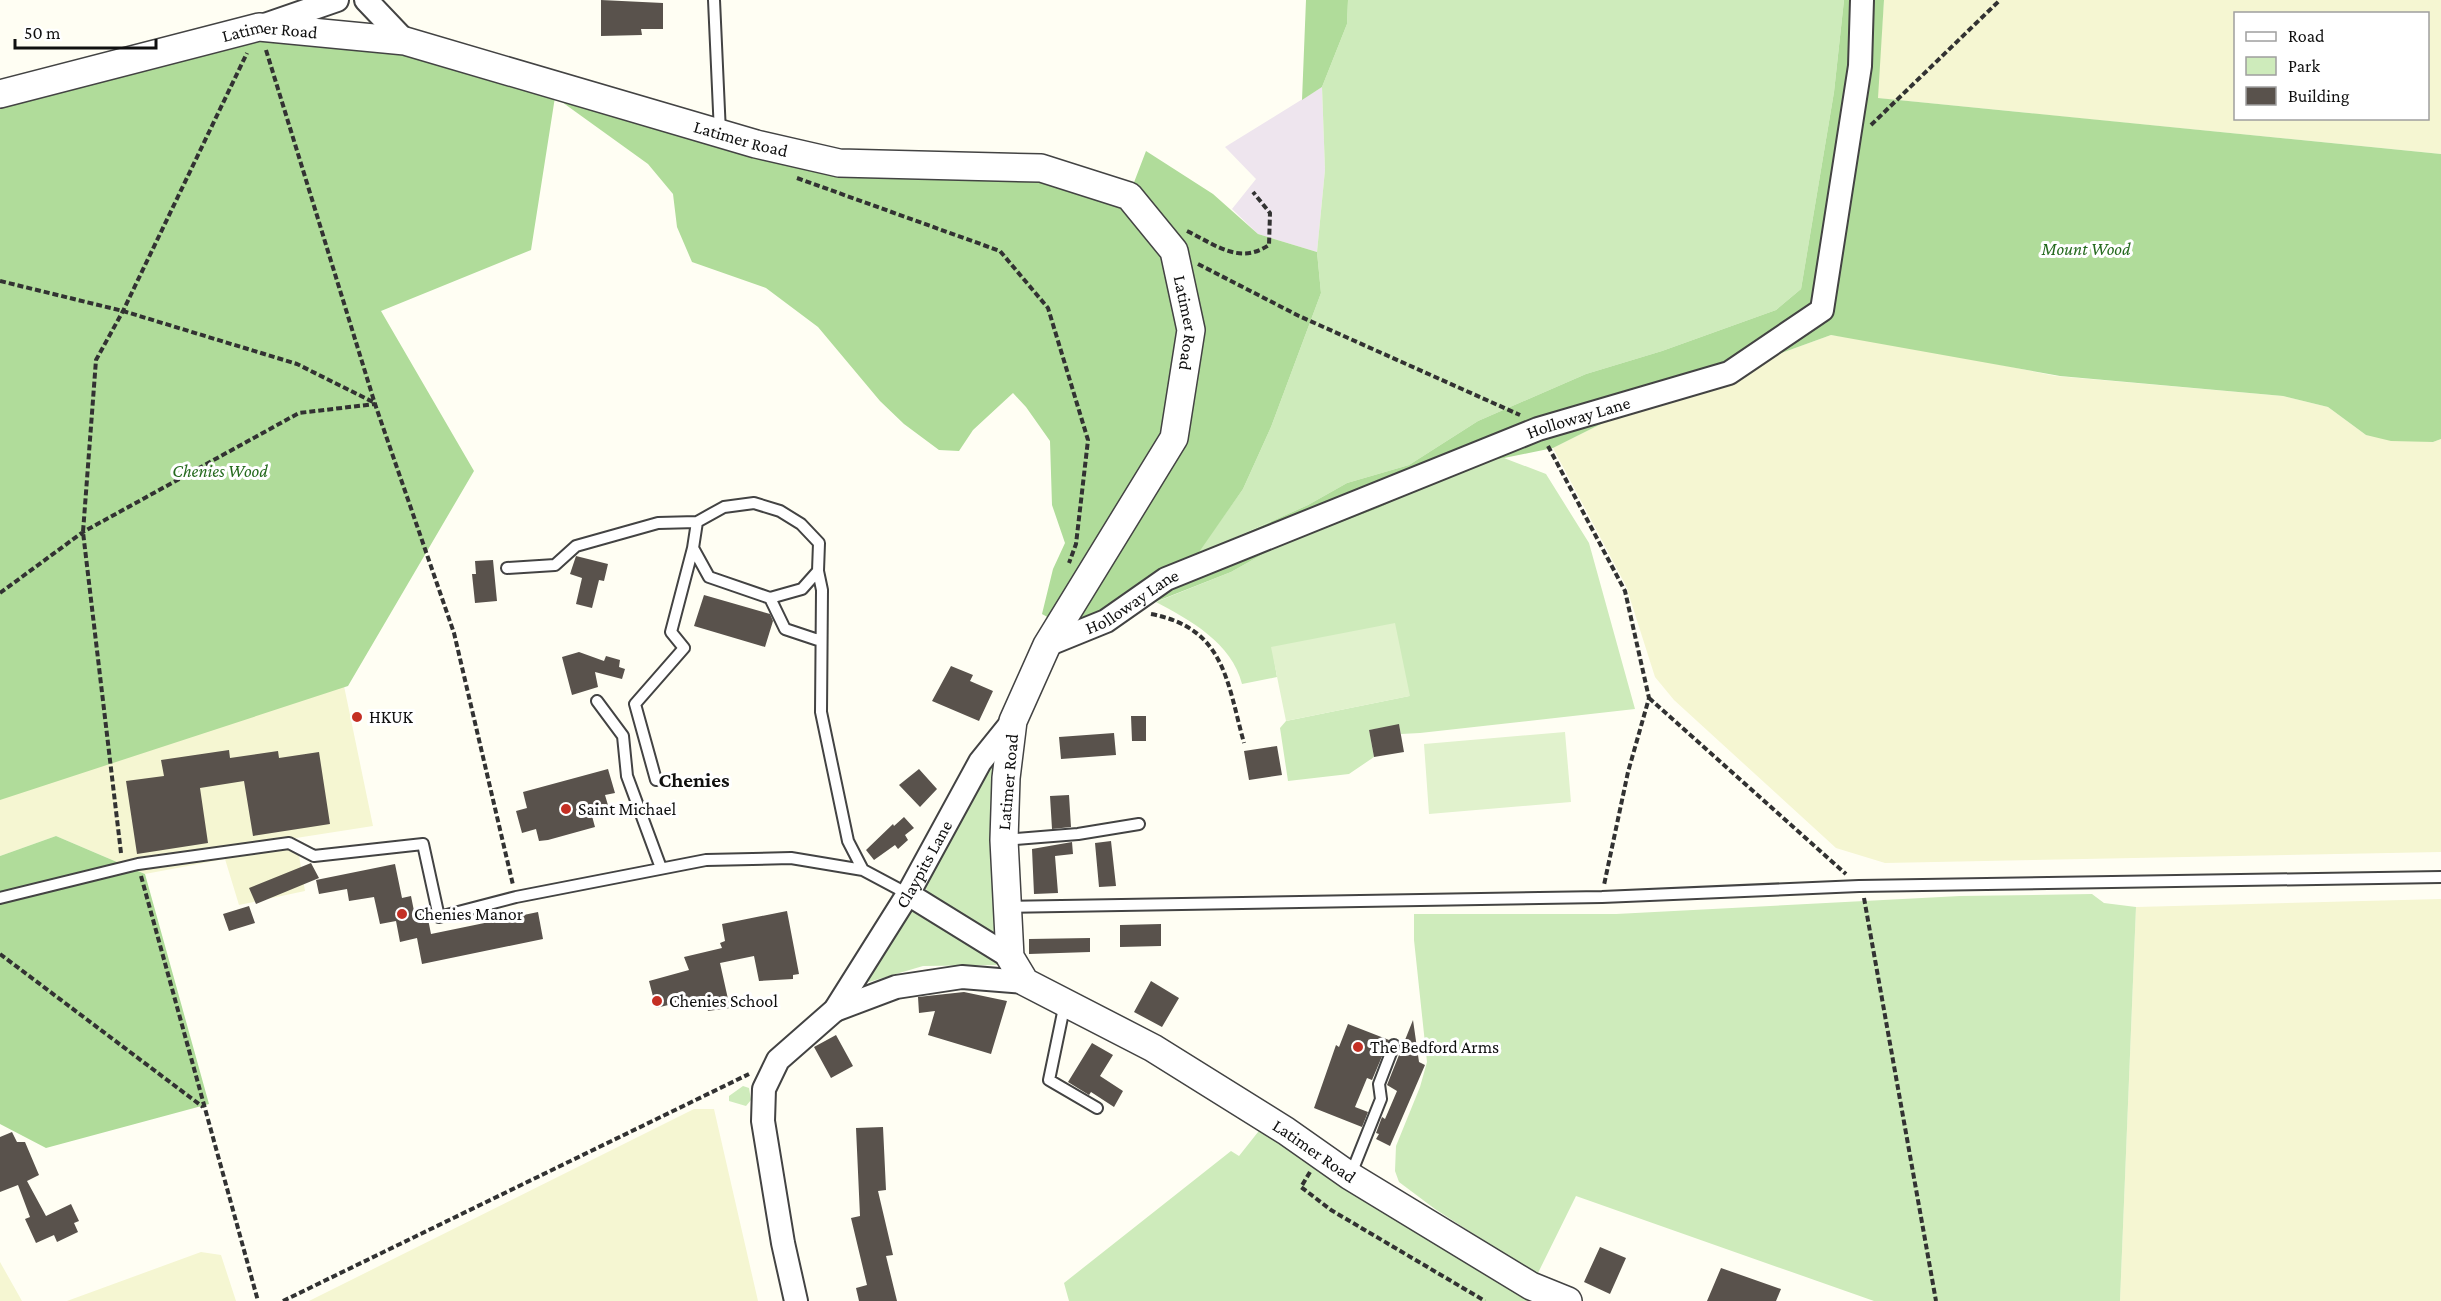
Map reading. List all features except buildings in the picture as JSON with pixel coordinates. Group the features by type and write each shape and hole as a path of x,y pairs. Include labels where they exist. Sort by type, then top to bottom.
{"street":[{"path":"259,27 337,0"},
{"path":"366,0 405,40"},
{"name":"Holloway Lane","path":"1047,645 1106,621 1166,579 1538,429 1729,373 1822,310 1860,66 1862,0"},
{"name":"Latimer Road","path":"0,94 259,27 405,40 720,134 839,163 1041,168 1129,196 1180,241 1191,330 1174,438 1047,645 1014,721 1006,778 1004,840 1010,957 1025,982 1153,1048 1350,1176 1531,1286 1568,1301"},
{"name":"Claypits Lane","path":"796,1301 783,1243 763,1121 764,1089 778,1060 836,1010 908,894 980,762 1014,721"},
{"path":"908,894 1010,957"},
{"name":"Claypits Lane","path":"836,1010 896,987 962,977 1025,982"}],"lane":[{"path":"714,0 720,134"},
{"path":"507,568 555,565 576,546 658,524 697,522 724,507 754,503 780,511 801,524 819,543 818,571 822,590 821,712 848,841 863,870"},
{"path":"656,780 634,704 684,648 671,632 693,548 697,522"},
{"path":"693,548 709,577 770,598 802,589 818,571"},
{"path":"770,598 785,629 821,641"},
{"path":"597,701 623,736 627,776 661,868"},
{"path":"1004,840 1078,834 1139,824"},
{"path":"0,898 138,864 289,843 314,856 423,844 440,917 516,897 706,860 791,858 863,870 908,894"},
{"path":"1007,907 1602,897 1859,886 2441,876"},
{"path":"1065,1002 1049,1080 1097,1108"},
{"path":"1350,1176 1381,1099 1378,1084 1394,1045"}],"path":[{"path":"1847,148 2000,0"},
{"path":"258,1301 138,864 122,858 83,532 96,360 123,311 259,27"},
{"path":"259,27 375,404 454,633 516,897"},
{"path":"795,177 1000,251 1048,308 1088,440 1076,544 1065,573"},
{"path":"1180,241 1235,254 1255,254 1269,245 1270,213 1253,192"},
{"path":"1180,241 1299,316 1534,422 1625,591 1649,698 1628,772 1602,897"},
{"path":"0,281 123,311 297,364 375,404"},
{"path":"0,593 83,532 299,413 375,404"},
{"path":"1140,616 1152,614 1178,621 1205,639 1221,661 1244,743"},
{"path":"1649,698 1859,886 1866,902 1936,1301"},
{"path":"0,954 204,1107"},
{"path":"283,1301 778,1060"},
{"path":"1321,1156 1301,1188 1331,1210 1485,1301"}],"shaded area":[{"path":"1322,87 1325,170 1317,252 1258,234 1232,209 1256,179 1225,147"}],"green space":[{"path":"1306,0 1348,0 1347,24 1322,87 1302,100"},
{"path":"1348,0 1844,0 1834,92 1801,289 1776,310 1662,351 1586,374 1478,421 1409,465 1347,483 1308,505 1196,555 1243,489 1271,427 1321,293 1317,252 1325,170 1322,87 1347,24"},
{"name":"Mount Wood","path":"1844,0 1884,0 1878,98 2441,154 2441,439 2433,442 2391,441 2366,435 2328,407 2283,396 2060,376 1831,335 1641,404 1553,448 1470,465 1379,508 1274,548 1231,572 1155,602 1099,634 1066,622 1178,440 1195,330 1133,185 1146,151 1213,194 1258,234 1317,252 1321,293 1271,427 1243,489 1197,555 1308,505 1347,483 1409,465 1478,421 1586,374 1662,351 1776,310 1801,289 1834,92"},
{"path":"1884,0 2441,0 2441,154 1877,98"},
{"name":"Chenies Wood","path":"259,27 421,56 788,159 1040,172 1127,201 1172,253 1187,332 1171,437 1058,623 1042,614 1053,569 1065,543 1052,505 1050,441 1013,393 973,430 959,451 939,450 904,424 880,401 818,327 766,288 692,262 677,227 673,194 648,164 555,97 531,250 381,311 474,471 348,686 0,800 0,86"},
{"path":"1831,335 1897,344 2056,376 2283,396 2328,407 2366,435 2433,442 2441,439 2441,852 1885,863 1836,848 1674,700 1655,677 1626,586 1553,448 1641,404"},
{"path":"1504,458 1546,474 1589,543 1635,709 1420,733 1401,734 1399,725 1369,730 1374,757 1349,774 1288,781 1280,728 1286,721 1409,696 1272,647 1277,677 1242,684 1229,656 1208,634 1156,602 1231,572 1274,548 1379,508 1470,465"},
{"path":"1395,623 1410,696 1286,721 1271,647"},
{"path":"332,628 373,826 296,838 305,891 239,905 225,859 145,874 56,836 0,856 0,778"},
{"path":"1565,732 1571,802 1429,814 1424,744"},
{"path":"997,756 1000,927 995,936 928,897 925,884 970,795"},
{"path":"56,836 145,874 209,1104 46,1148 0,1124 0,856"},
{"path":"2092,894 2104,903 2136,907 2120,1301 1874,1301 1576,1196 1537,1275 1435,1209 1399,1182 1395,1171 1396,1146 1420,1087 1427,1062 1414,940 1414,914 1616,914 1960,896"},
{"path":"2441,899 2441,1301 2120,1301 2136,907"},
{"path":"918,908 995,954 1000,965 923,966 869,982 867,980 909,912"},
{"path":"743,1086 749,1088 751,1100 746,1106 729,1101 729,1096"},
{"path":"694,1109 714,1109 758,1301 309,1301"},
{"path":"1262,1127 1554,1301 1069,1301 1064,1283 1231,1151 1239,1156"},
{"path":"201,1252 221,1255 236,1301 67,1301"},
{"path":"0,1262 22,1301 0,1301"}],"place":[{"name":"HKUK","path":"357,717"},
{"name":"Saint Michael","path":"566,809"},
{"name":"Chenies Manor","path":"402,914"},
{"name":"Chenies School","path":"657,1001"},
{"name":"The Bedford Arms","path":"1358,1047"}],"district":[{"name":"Chenies","path":"694,780"}]}
